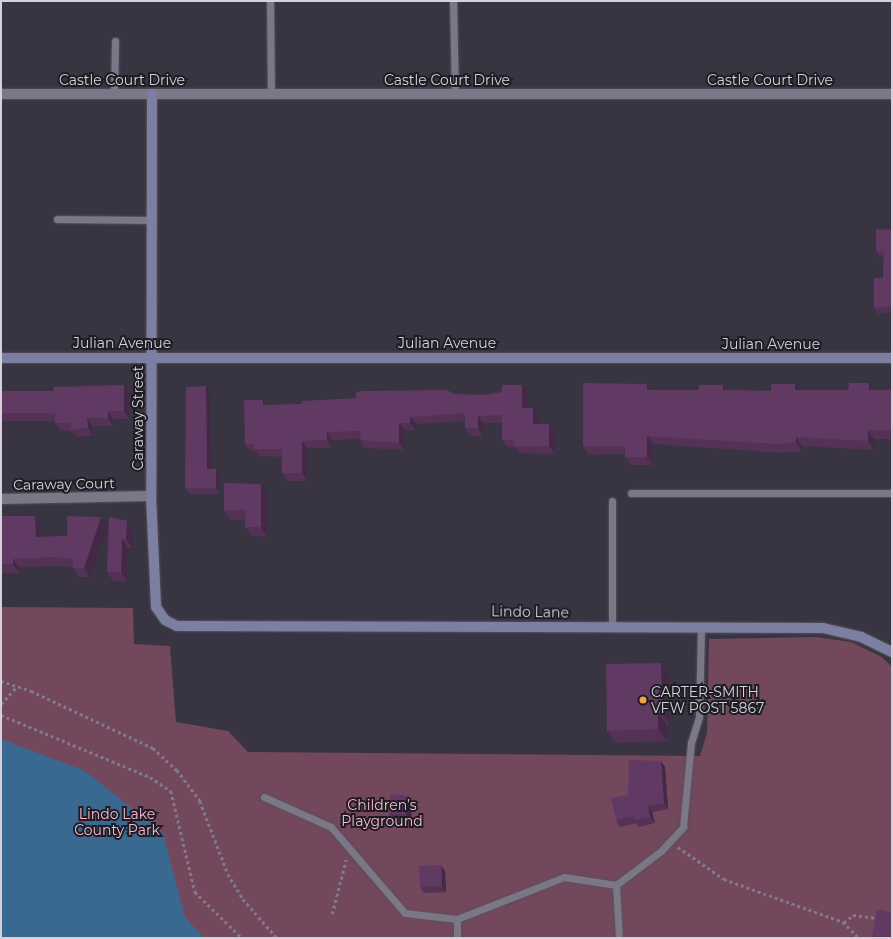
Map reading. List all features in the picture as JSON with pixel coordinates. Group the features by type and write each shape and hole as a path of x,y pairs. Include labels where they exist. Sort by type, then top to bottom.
{"street":[{"name":"Castle Court Drive","path":"1,94 892,94"},
{"name":"Caraway Street","path":"152,94 151,496 156,607 165,620"},
{"name":"Julian Avenue","path":"1,358 892,358"},
{"name":"Caraway Court","path":"1,499 151,496"},
{"name":"Lindo Lane","path":"165,620 177,626 822,628 861,637 892,652"}],"lane":[{"path":"270,1 271,94"},
{"path":"453,1 455,94"},
{"path":"114,94 115,41"},
{"path":"57,218 152,220"},
{"path":"632,493 892,493"},
{"path":"612,501 612,627"},
{"path":"264,797 331,827 350,853 406,913 457,919 564,877 616,885 672,839 683,827 691,743 699,717 701,628"},
{"path":"616,885 619,938"},
{"path":"457,919 457,938"}],"path":[{"path":"1,681 17,686 153,748 177,770 200,801 228,874 243,899 277,938"},
{"path":"1,704 17,686"},
{"path":"1,715 150,777 172,790 194,892 242,938"},
{"path":"672,839 684,855 724,879 844,923 859,938"},
{"path":"332,914 350,853"},
{"path":"844,923 853,915 880,919"}],"green space":[{"name":"Lindo Lake County Park","path":"1,607 133,608 134,644 170,646 176,722 228,731 248,752 700,756 707,733 709,639 816,637 851,642 882,657 892,667 892,938 1,938"}],"water":[{"path":"1,739 85,771 163,833 185,917 204,938 1,938"}],"building":[{"path":"892,121 892,306 874,308 874,278 883,278 884,251 876,251 876,229 891,230"},
{"path":"583,383 647,384 647,390 699,390 699,385 723,385 723,390 771,391 771,384 795,384 795,390 848,390 849,383 869,383 869,390 892,390 892,430 868,430 868,441 796,437 796,442 778,444 647,436 647,457 625,457 625,446 583,446"},
{"path":"124,385 124,411 108,411 108,418 87,418 88,428 71,429 71,423 55,423 55,413 1,413 1,391 54,391 53,387"},
{"path":"502,385 522,385 522,408 533,408 533,424 549,424 549,446 514,446 513,440 502,440 502,415 478,416 478,428 465,428 465,413 410,417 410,423 399,423 399,443 360,440 361,431 327,432 327,440 302,441 302,473 282,473 282,449 254,449 254,444 245,444 244,400 263,400 263,405 302,404 302,401 356,398 356,392 364,391 447,390 454,394 483,395 502,392"},
{"path":"206,386 207,469 216,469 216,488 185,488 186,387"},
{"path":"224,483 261,484 261,527 245,527 246,510 224,510"},
{"path":"1,516 35,516 36,537 67,536 67,516 101,517 84,568 73,568 73,559 55,557 13,559 13,564 1,564"},
{"path":"109,517 127,521 126,539 122,539 121,572 107,572"},
{"name":"CARTER-SMITH VFW POST 5867","path":"661,663 662,712 658,713 658,729 607,731 606,664"},
{"path":"629,760 661,761 664,803 648,806 650,817 634,820 634,816 616,820 611,798 628,795"},
{"path":"390,794 408,796 406,815 389,814"},
{"path":"441,865 442,886 420,887 419,866"},
{"path":"877,909 892,912 892,938 872,937"}],"place":[{"name":"CARTER-SMITH VFW POST 5867","path":"643,700"}],"park label":[{"name":"Children’s Playground","path":"382,814"}]}
